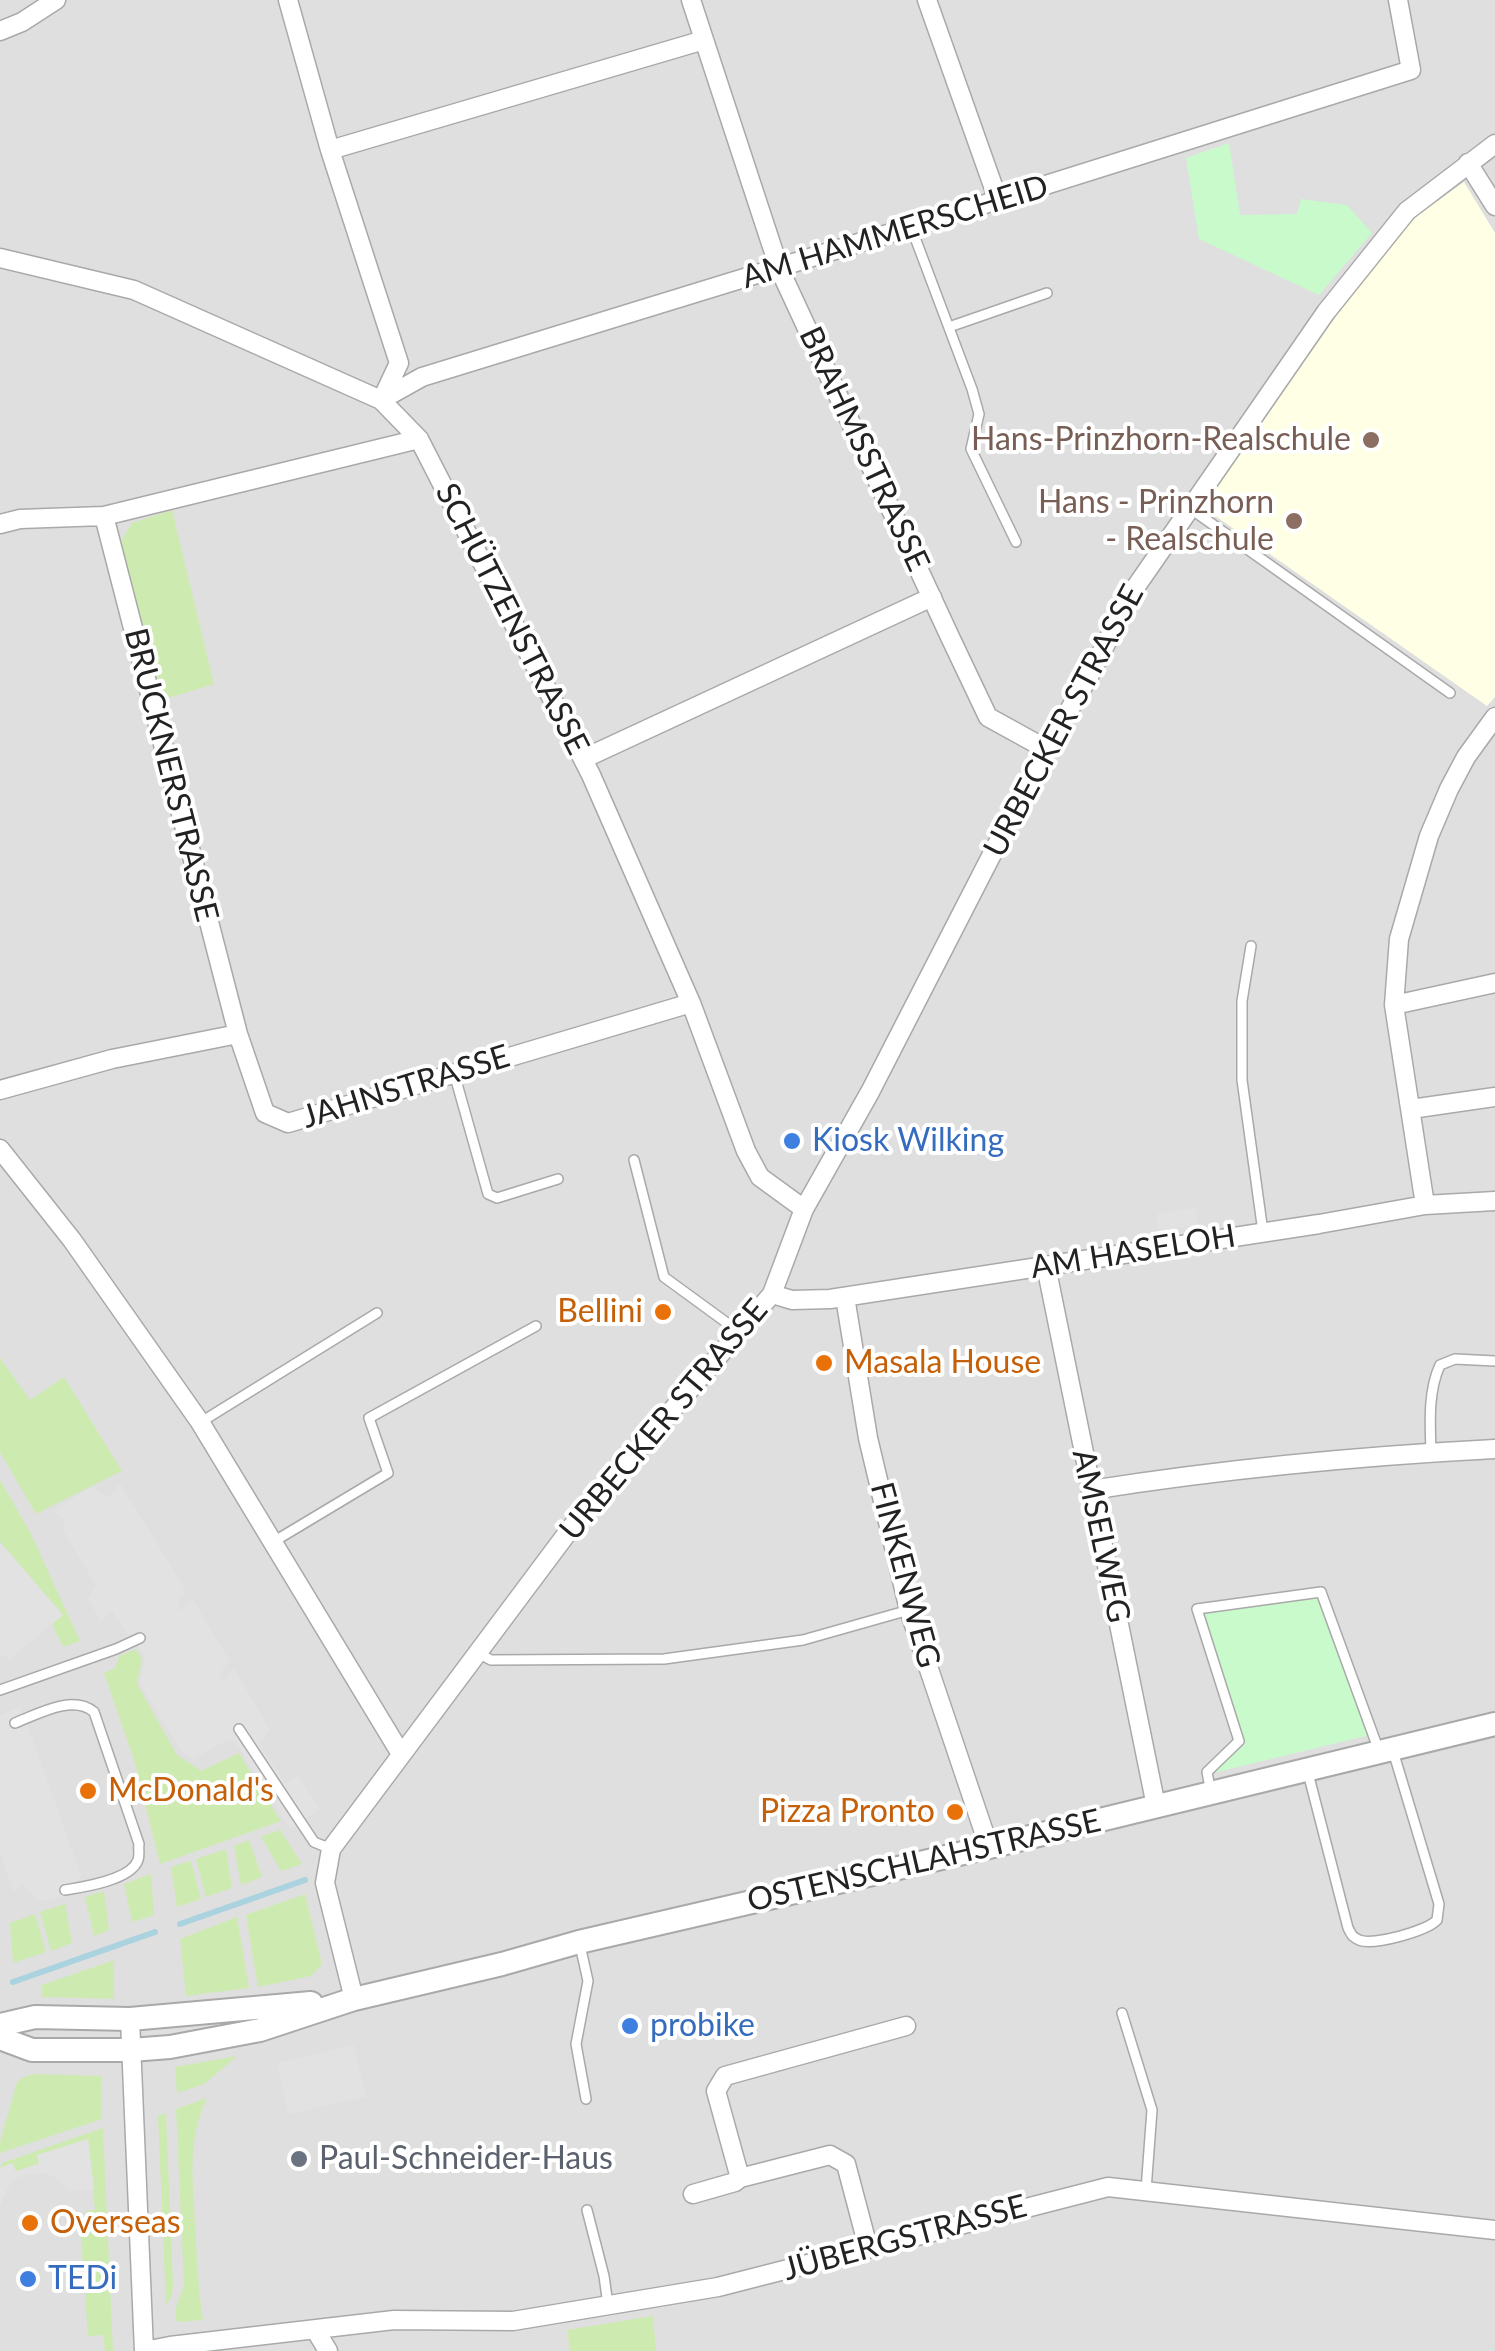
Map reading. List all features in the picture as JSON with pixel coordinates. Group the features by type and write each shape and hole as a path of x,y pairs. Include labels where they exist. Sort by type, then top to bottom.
{"street":[{"path":"0,31 56,0"},
{"path":"288,0 330,150 399,364 382,400"},
{"name":"BRAHMSSTRASSE","path":"692,0 779,268 988,717 1046,750"},
{"path":"927,0 998,200"},
{"name":"AM HAMMERSCHEID","path":"382,400 422,377 1411,70 1398,0"},
{"path":"330,150 704,40"},
{"name":"URBECKER STRASSE","path":"331,1849 574,1524 772,1294 804,1209 870,1092 1046,750 1088,680 1135,588 1326,312 1395,226 1407,212 1495,144"},
{"path":"1468,163 1495,206"},
{"name":"SCHÜTZENSTRASSE","path":"0,258 134,290 382,400 419,438 583,759 690,1003 746,1152 760,1177 804,1209"},
{"path":"0,524 20,519 104,516 419,438"},
{"name":"BRUCKNERSTRASSE","path":"104,516 238,1034"},
{"path":"583,759 932,597"},
{"path":"1425,1205 1394,1004 1399,939 1429,836 1458,773 1495,717"},
{"path":"1394,1004 1495,982"},
{"name":"JAHNSTRASSE","path":"238,1034 265,1113 288,1122 690,1003"},
{"path":"0,1090 112,1059 238,1034"},
{"path":"1411,1109 1495,1097"},
{"path":"0,1149 72,1240 200,1422 401,1754"},
{"name":"AM HASELOH","path":"772,1294 792,1300 845,1298 1425,1205 1495,1201"},
{"name":"AMSELWEG","path":"1046,1266 1156,1806"},
{"name":"FINKENWEG","path":"845,1298 868,1438 910,1610 988,1847"},
{"path":"1091,1490 1185,1476 1495,1449"},
{"name":"OSTENSCHLAHSTRASSE","path":"0,2038 32,2050 131,2050 170,2048 260,2030 354,1999 579,1942 1495,1724"},
{"path":"331,1849 325,1883 354,1999"},
{"name":"OSTENSCHLAHSTRASSE","path":"0,2025 35,2017 130,2019 354,1999"},
{"path":"130,2019 144,2351"},
{"path":"740,2178 716,2091 725,2076 906,2026"},
{"path":"693,2194 830,2155 846,2164 868,2247"},
{"name":"JÜBERGSTRASSE","path":"144,2351 394,2320 513,2321 718,2287 1097,2188 1118,2186 1495,2230"},
{"path":"316,2331 328,2351"}],"lane":[{"path":"911,227 979,414 971,449 1016,542"},
{"path":"948,327 1048,294"},
{"path":"1189,508 1450,693"},
{"path":"1251,946 1242,1001 1242,1080 1263,1232"},
{"path":"454,1073 488,1194 497,1198 558,1179"},
{"path":"634,1160 664,1278 738,1331"},
{"path":"200,1422 377,1313"},
{"path":"273,1542 388,1473 369,1418 536,1326"},
{"path":"1431,1452 1430,1420 1440,1364 1455,1360 1495,1361"},
{"path":"1212,1793 1207,1772 1239,1741 1197,1609 1320,1592 1387,1752 1439,1904 1440,1914 1433,1925 1371,1942 1352,1936 1308,1771"},
{"path":"476,1652 492,1660 664,1659 803,1640 910,1610"},
{"path":"0,1690 140,1638"},
{"path":"15,1722 72,1704 86,1704 94,1712 139,1844 138,1861 128,1873 65,1890"},
{"path":"239,1729 314,1842 331,1849"},
{"path":"579,1942 588,1981 576,2044 586,2099"},
{"path":"1122,2014 1152,2110 1146,2190"},
{"path":"587,2210 608,2305"}],"shaded area":[{"path":"0,0 1495,0 1495,2351 0,2351"},
{"name":"Hans-Prinzhorn-Realschule","path":"1464,182 1495,233 1495,697 1487,706 1201,506 1293,373 1407,223"},
{"path":"1196,1208 1198,1225 1159,1230 1157,1214"},
{"path":"120,1483 186,1591 177,1604 181,1611 192,1598 230,1661 219,1675 223,1681 234,1668 270,1730 259,1743 285,1783 298,1776 320,1809 290,1829 236,1743 227,1740 193,1759 182,1752 140,1684 145,1657 137,1645 122,1653 117,1641 128,1635 112,1611 101,1622 88,1598 96,1586 63,1530 65,1520 53,1511 90,1487 109,1497"},
{"path":"0,1542 63,1615 9,1660 4,1655 0,1658"},
{"path":"21,1707 81,1875 73,1893 52,1900 39,1900 23,1884 14,1892 0,1853 0,1715"},
{"path":"354,2045 366,2097 288,2114 277,2063"},
{"path":"88,2139 94,2189 68,2191 53,2176 27,2174 7,2189 0,2206 0,2168 12,2163 16,2171 39,2164 37,2155"}],"green space":[{"path":"1229,143 1240,215 1297,214 1301,199 1347,205 1372,233 1319,295 1199,239 1186,158"},
{"path":"172,510 214,684 159,701 120,543 132,523"},
{"path":"0,1358 30,1400 64,1377 122,1471 36,1514 0,1452"},
{"path":"0,1480 30,1532 80,1641 63,1647 52,1624 62,1614 0,1542"},
{"path":"1319,1598 1370,1735 1213,1773 1245,1744 1204,1613"},
{"path":"136,1649 142,1659 137,1684 177,1755 201,1771 239,1753 281,1821 160,1864 135,1763 104,1673 115,1668 119,1656"},
{"path":"280,1830 302,1864 281,1871 261,1836"},
{"path":"249,1840 262,1877 241,1885 234,1846"},
{"path":"226,1849 232,1888 206,1897 196,1859"},
{"path":"191,1861 201,1899 177,1907 171,1867"},
{"path":"151,1874 154,1915 132,1922 124,1884"},
{"path":"104,1891 109,1930 94,1936 85,1897"},
{"path":"305,1894 321,1966 311,1976 258,1987 246,1915"},
{"path":"65,1904 72,1943 51,1951 40,1912"},
{"path":"35,1914 46,1952 13,1963 10,1923"},
{"path":"237,1917 249,1988 186,1996 180,1939"},
{"path":"114,1960 114,1999 42,1997 42,1985"},
{"path":"237,2056 204,2084 177,2093 175,2067"},
{"path":"35,2074 101,2076 102,2119 0,2153 17,2082"},
{"path":"207,2098 196,2129 193,2160 203,2320 179,2322 175,2310 184,2285 176,2109"},
{"path":"166,2113 173,2284 166,2305 158,2116"},
{"path":"103,2128 113,2351 105,2351 103,2335 88,2336 80,2228 85,2226 85,2211 95,2210 88,2139 38,2155 40,2163 15,2172 12,2164 0,2168 2,2163"},
{"path":"653,2316 656,2351 570,2351 567,2330"}],"waterway":[{"path":"180,1924 305,1880"},
{"path":"13,1982 155,1932"}],"place":[{"name":"Hans-Prinzhorn-Realschule","path":"1371,440"},
{"name":"Hans - Prinzhorn - Realschule","path":"1294,521"},
{"name":"Kiosk Wilking","path":"792,1141"},
{"name":"Bellini","path":"663,1312"},
{"name":"Masala House","path":"824,1363"},
{"name":"McDonald's","path":"88,1791"},
{"name":"Pizza Pronto","path":"955,1812"},
{"name":"probike","path":"630,2026"},
{"name":"Paul-Schneider-Haus","path":"299,2159"},
{"name":"Overseas","path":"30,2223"},
{"name":"TEDi","path":"28,2279"}]}
